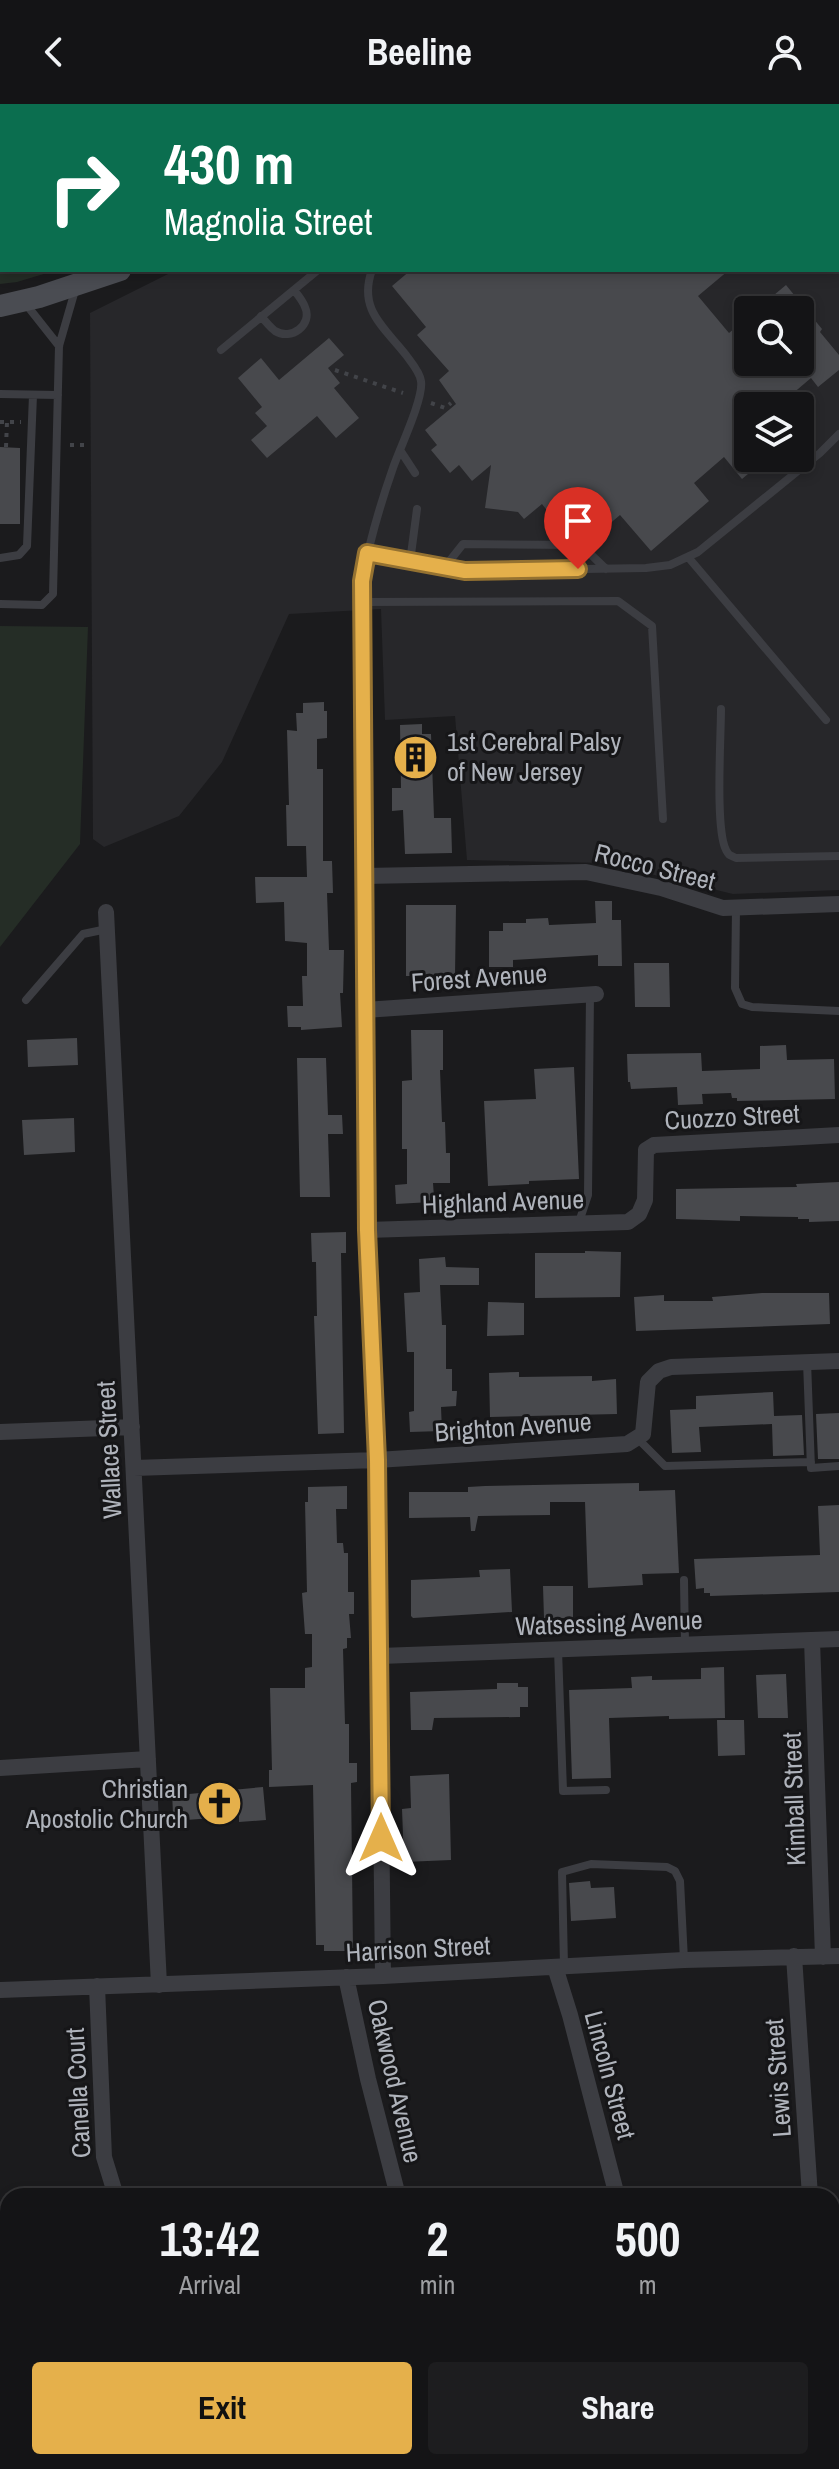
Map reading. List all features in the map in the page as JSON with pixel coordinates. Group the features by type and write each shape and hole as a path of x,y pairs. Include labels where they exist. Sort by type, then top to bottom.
{"main road":[{"path":"0,306 114,272"}],"street":[{"path":"362,581 367,1230 377,1460 383,1976"},
{"name":"Rocco Street","path":"364,876 586,872 661,888 723,908 839,904"},
{"name":"Wallace Street","path":"107,921 159,1985"},
{"name":"Forest Avenue","path":"365,1010 593,994"},
{"name":"Cuozzo Street","path":"639,1214 645,1200 646,1150 654,1145 665,1142 839,1135"},
{"name":"Highland Avenue","path":"367,1230 628,1222 639,1214"},
{"path":"638,1439 643,1434 648,1382 659,1371 671,1367 839,1361"},
{"path":"0,1432 132,1427"},
{"name":"Brighton Avenue","path":"134,1468 377,1460 627,1444 638,1439"},
{"name":"Watsessing Avenue","path":"380,1656 839,1639"},
{"name":"Kimball Street","path":"812,1640 831,1956"},
{"path":"0,1768 148,1759"},
{"name":"Lewis Street","path":"794,1956 809,2188"},
{"name":"Harrison Street","path":"0,1990 831,1956"},
{"name":"Lincoln Street","path":"560,1966 615,2188"},
{"name":"Oakwood Avenue","path":"346,1977 396,2188"},
{"name":"Canella Court","path":"97,1986 104,2157 114,2188"}],"lane":[{"path":"221,350 316,272"},
{"path":"362,581 367,553 419,398 421,381 414,365 371,311 366,287 371,272"},
{"path":"0,604 42,605 53,594 59,346 76,285"},
{"path":"261,316 275,331 288,335 298,331 306,320 306,308 294,290"},
{"path":"23,301 59,346"},
{"path":"0,394 58,395"},
{"path":"0,558 19,555 27,546 33,395"},
{"path":"367,553 465,571 658,566 698,552 839,434"},
{"path":"400,450 415,473"},
{"path":"410,562 417,509"},
{"path":"444,568 463,544 566,544 581,545 606,569"},
{"path":"688,557 826,720"},
{"path":"362,602 618,601 652,626 663,819"},
{"path":"721,709 721,825 725,849 736,858 839,856"},
{"path":"736,907 735,988 742,1004 839,1011"},
{"path":"26,1000 83,934 107,921"},
{"path":"579,1223 588,1195 593,994"},
{"path":"807,1362 811,1468 839,1466"},
{"path":"638,1439 665,1466 811,1462"},
{"path":"684,1580 685,1644"},
{"path":"558,1649 563,1791 606,1790"},
{"path":"560,1966 562,1872 591,1864 667,1867 675,1871 680,1881 684,1960"}],"path":[{"path":"335,370 403,393"},
{"path":"431,403 445,408 451,403"},
{"path":"0,422 24,422"},
{"path":"6,447 7,422"},
{"path":"69,445 84,445"}],"shaded area":[{"path":"0,272 50,272 17,282 0,284"},
{"path":"172,272 839,272 839,890 733,894 605,863 467,860 455,716 385,720 381,609 289,614 222,762 179,816 104,847 93,839 90,313"},
{"path":"0,626 88,627 80,844 0,947"}],"building":[{"path":"409,272 727,272 698,296 729,333 734,329 734,376 814,376 814,319 822,329 820,332 839,355 839,370 818,387 811,378 794,392 734,392 734,469 724,457 694,483 709,501 651,551 620,515 600,532 569,496 549,513 542,504 524,519 518,512 485,508 491,465 472,481 459,465 450,473 431,450 437,445 425,430 456,404 439,380 449,371 417,335 426,327 392,286"},
{"path":"786,285 795,296 773,296"},
{"path":"329,338 344,355 328,368 340,383 334,388 359,418 336,438 317,416 267,458 251,440 267,426 255,413 262,407 238,378 261,358 279,380"},
{"path":"0,447 20,448 20,524 0,524"},
{"path":"736,472 750,472 742,479"},
{"path":"324,702 327,738 317,739 317,769 323,769 323,861 332,861 333,893 327,893 329,950 344,950 343,993 340,993 342,1027 301,1030 301,1027 288,1027 287,1006 303,1006 302,976 307,976 307,943 285,941 284,902 256,903 255,877 307,877 306,846 287,846 287,730 297,731 296,713 303,713 303,703"},
{"path":"422,724 422,734 431,734 434,818 451,818 452,853 405,854 403,810 392,811 392,788 401,788 400,725"},
{"path":"595,901 612,901 612,920 621,920 622,966 598,966 598,955 513,960 513,967 489,967 489,931 503,931 503,923 526,923 526,919 548,918 549,925 596,923"},
{"path":"406,905 456,905 455,976 406,976"},
{"path":"634,963 669,963 670,1007 635,1007"},
{"path":"411,1030 443,1030 443,1070 440,1070 442,1122 445,1122 446,1153 450,1153 450,1183 433,1183 434,1197 431,1197 431,1202 396,1204 395,1185 407,1184 407,1149 402,1149 402,1081 412,1080"},
{"path":"77,1038 78,1065 28,1067 27,1040"},
{"path":"786,1045 787,1060 834,1059 835,1099 737,1101 731,1093 702,1094 703,1104 678,1105 677,1087 631,1089 628,1082 627,1054 701,1053 702,1071 760,1069 760,1046"},
{"path":"297,1058 326,1058 328,1115 342,1115 343,1134 328,1134 330,1197 300,1197"},
{"path":"574,1067 579,1179 488,1186 484,1101 536,1099 534,1069"},
{"path":"74,1118 75,1152 24,1155 22,1120"},
{"path":"839,1182 839,1221 809,1222 809,1219 798,1217 740,1216 740,1221 676,1219 676,1189 797,1187 796,1184"},
{"path":"346,1232 346,1253 341,1253 344,1433 318,1434 314,1316 317,1316 316,1262 312,1262 311,1233"},
{"path":"621,1252 620,1297 535,1298 535,1253"},
{"path":"445,1257 446,1267 479,1268 479,1285 440,1285 442,1325 446,1325 446,1369 452,1369 452,1391 457,1391 456,1406 441,1407 442,1431 410,1432 409,1412 414,1411 414,1352 407,1352 404,1293 420,1292 419,1259"},
{"path":"829,1293 830,1324 636,1331 634,1297 664,1295 664,1301 713,1301 712,1297"},
{"path":"488,1302 524,1303 524,1335 487,1336"},
{"path":"519,1372 519,1377 592,1376 592,1381 616,1379 617,1414 490,1417 489,1373"},
{"path":"773,1392 774,1416 802,1415 804,1455 773,1456 772,1424 699,1427 701,1452 672,1453 670,1410 696,1409 696,1396"},
{"path":"839,1413 839,1459 818,1459 816,1414"},
{"path":"639,1483 639,1491 675,1490 679,1573 642,1574 643,1585 588,1588 585,1502 550,1502 550,1515 478,1516 475,1531 471,1531 470,1517 409,1518 409,1492 468,1492 468,1487 485,1486"},
{"path":"347,1486 347,1509 336,1509 337,1543 343,1543 344,1553 348,1553 348,1592 354,1592 354,1614 349,1614 351,1638 347,1638 347,1648 343,1649 349,1763 357,1763 357,1782 351,1783 353,1951 324,1951 324,1945 316,1945 313,1785 269,1787 269,1770 272,1770 270,1688 305,1688 305,1668 312,1667 312,1634 305,1634 302,1593 307,1592 305,1502 308,1502 308,1487"},
{"path":"839,1505 839,1592 710,1596 710,1593 704,1593 704,1588 696,1589 694,1559 820,1555 818,1506"},
{"path":"510,1569 512,1612 411,1616 411,1580 480,1577 479,1570"},
{"path":"543,1586 573,1586 573,1618 544,1618"},
{"path":"724,1667 725,1718 609,1718 611,1778 572,1779 569,1690 632,1688 631,1677 701,1679 701,1668"},
{"path":"786,1674 788,1718 758,1718 756,1675"},
{"path":"497,1683 518,1683 518,1687 528,1687 528,1707 520,1707 520,1717 434,1718 432,1730 411,1730 410,1692 497,1689"},
{"path":"717,1720 744,1720 745,1755 718,1756"},
{"path":"449,1774 451,1860 404,1862 402,1809 411,1808 410,1776"},
{"name":"Christian Apostolic Church","path":"263,1787 266,1820 239,1822 239,1816 186,1820 173,1814 172,1792 188,1791 189,1794"},
{"path":"590,1881 591,1888 614,1887 616,1918 571,1921 569,1883"}],"place":[{"name":"1st Cerebral Palsy of New Jersey","path":"416,757"},
{"name":"Christian Apostolic Church","path":"219,1804"}],"route":[{"path":"381,1838 377,1460 367,1230 362,581 367,553 465,571 578,569"}]}
